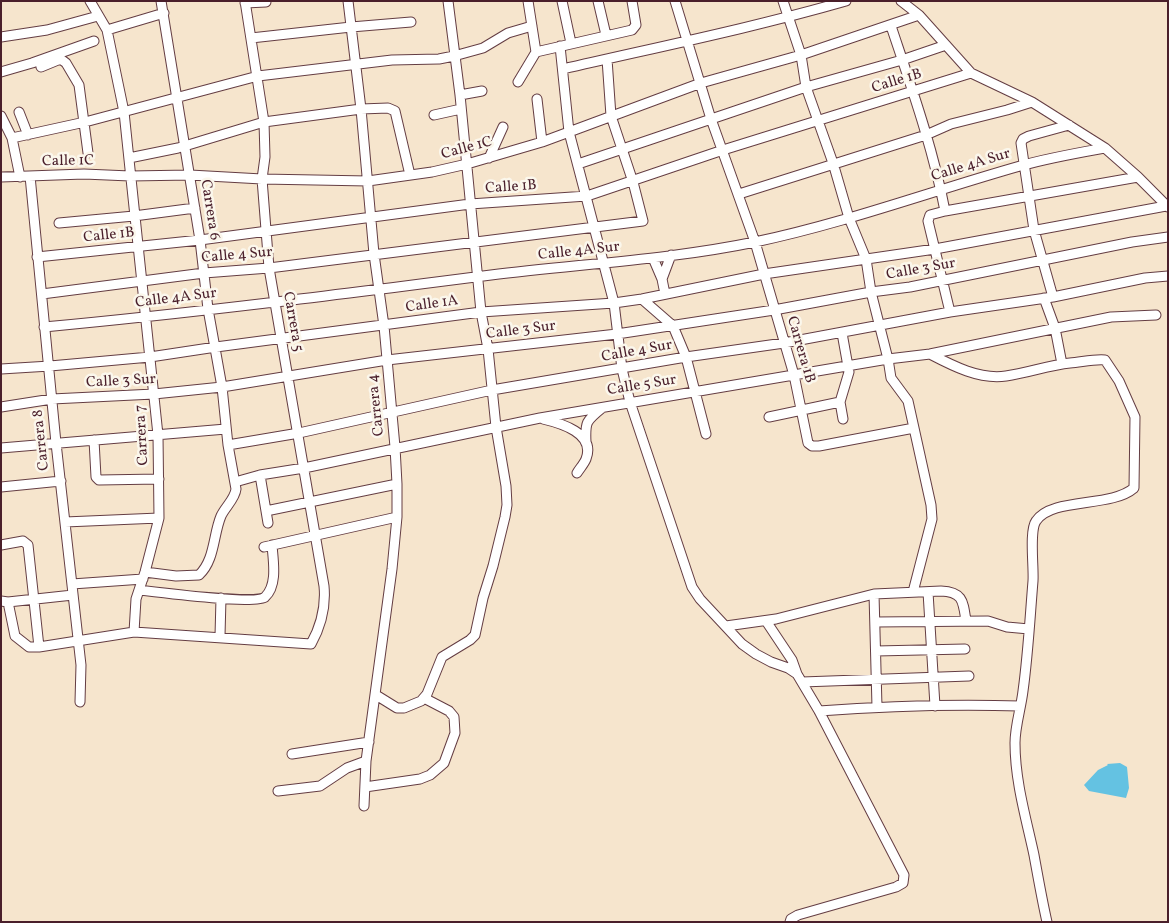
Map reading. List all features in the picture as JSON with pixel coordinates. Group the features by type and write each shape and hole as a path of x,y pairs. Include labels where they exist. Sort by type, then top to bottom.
{"street":[{"name":"Carrera 7","path":"90,1 109,37 124,112 158,435 159,518 135,605 134,632"},
{"name":"Carrera 6","path":"161,1 190,175 208,309 216,347 228,445 235,482"},
{"name":"Carrera 4","path":"348,1 361,109 374,254 384,326 397,484 392,569 366,761 364,806"},
{"path":"376,695 400,709 418,703 424,698 442,657 470,640 476,632 507,505 482,312 460,95 448,1"},
{"path":"518,82 536,52 528,1"},
{"path":"562,1 571,43"},
{"path":"598,1 606,35"},
{"path":"536,52 632,30 636,25 632,1"},
{"name":"Carrera 1B","path":"675,1 711,119 755,242 794,375 809,445 914,428"},
{"path":"783,1 801,55 806,87 850,218 866,259 871,292 881,326 891,378 908,402 929,495 932,519 913,592"},
{"path":"563,69 789,18 846,1"},
{"path":"901,1 919,15 971,73 1032,102 1105,148 1167,206"},
{"path":"245,2 266,2"},
{"name":"Carrera 5","path":"220,636 311,644 320,625 325,601 316,535 269,268 262,179 265,157 264,122 245,2"},
{"path":"109,37 164,13"},
{"name":"Calle 1C","path":"1,176 84,174 130,176 190,175 262,179 368,181 410,175 467,164 542,142 701,83 801,55 919,15"},
{"path":"1,37 47,30 98,16"},
{"path":"251,38 411,22"},
{"path":"12,138 85,122 258,76 392,60 439,59 454,56 483,48 508,33 532,26"},
{"path":"891,26 926,135 945,210"},
{"path":"1,72 94,41"},
{"path":"578,164 806,87 902,60 946,44"},
{"path":"560,46 569,132 614,303 622,369 630,402 692,587 736,638 756,654 788,668 799,678 876,680 969,676"},
{"path":"606,59 611,116 633,182"},
{"path":"41,67 58,60 66,63 78,82 88,153"},
{"name":"Calle 1B","path":"38,257 200,240 470,204 587,196 723,150 971,73"},
{"path":"460,95 482,91"},
{"path":"537,100 542,142"},
{"path":"739,194 926,135 951,124 1032,102"},
{"path":"129,158 184,146 264,122 361,109 388,108 395,111 410,175"},
{"path":"434,115 461,109"},
{"path":"19,112 28,135"},
{"path":"1,116 4,127 12,138 20,177"},
{"path":"1062,364 1042,260 1034,230 1028,196 1022,139 1070,125"},
{"path":"489,158 503,128"},
{"name":"Calle 4A Sur","path":"44,326 145,317 379,291 478,277 653,258 755,242 850,218 1024,164 1105,148"},
{"name":"Carrera 8","path":"30,176 56,443 81,665 80,702"},
{"path":"950,312 928,218 933,213 1138,177"},
{"name":"Calle 4 Sur","path":"42,294 204,273 269,268 643,221 633,182"},
{"name":"Calle 1A","path":"1,369 150,357 482,312 614,303 764,274 935,249 1167,206"},
{"path":"59,222 134,216 195,208"},
{"name":"Calle 3 Sur","path":"1,407 52,399 154,394 222,387 387,360 673,326 944,281 1042,260 1168,237"},
{"path":"662,279 671,255"},
{"path":"653,258 662,279 665,294"},
{"name":"Calle 4 Sur","path":"228,445 298,433 492,390 784,343 950,312 1048,298 1145,278 1168,276"},
{"path":"642,298 673,326 686,358 706,434"},
{"name":"Calle 5 Sur","path":"235,482 395,447 604,406 849,367 888,359 930,354 1111,317 1156,315"},
{"path":"842,333 849,367 848,377 840,402 843,419"},
{"path":"930,354 947,364 970,372 992,376 1006,376 1062,364 1105,360 1119,380 1135,418 1134,488 1128,494 1115,498 1060,508 1049,512 1036,520 1033,527 1034,568 1015,740 1017,775 1047,922"},
{"path":"769,417 840,402"},
{"path":"577,472 586,458 585,426 593,415 604,406"},
{"path":"540,418 564,424 577,432 586,443"},
{"path":"1,448 226,429"},
{"path":"94,440 96,477 99,480 159,479"},
{"path":"260,475 268,522"},
{"path":"1,487 61,481"},
{"path":"72,584 144,576 195,576 203,572 210,557 221,517 235,494 235,482"},
{"path":"266,511 397,484"},
{"path":"139,590 254,601 262,600 267,596 272,584 273,572 268,546 396,517"},
{"path":"65,522 159,518"},
{"path":"1,545 18,542 25,542 28,545 39,647"},
{"path":"726,626 766,621 874,594 913,592 951,592 958,595 963,604 966,621"},
{"path":"928,592 934,706"},
{"path":"874,594 877,707"},
{"path":"73,596 5,602 15,636 29,646 39,647 134,632 220,636 222,598"},
{"path":"766,621 792,660 799,678 819,711 904,875 902,885 896,888 798,915 791,919 790,922"},
{"path":"875,622 992,622 1007,627 1028,629"},
{"path":"876,651 965,650"},
{"path":"365,786 420,779 430,775 444,763 455,732 454,717 449,711 424,698"},
{"path":"819,711 877,707 1020,706"},
{"path":"292,754 369,742"},
{"path":"278,791 316,787 329,781 347,768 366,761"}],"water":[{"path":"1120,763 1127,767 1129,788 1126,798 1089,791 1084,785 1098,770 1107,764"}]}
